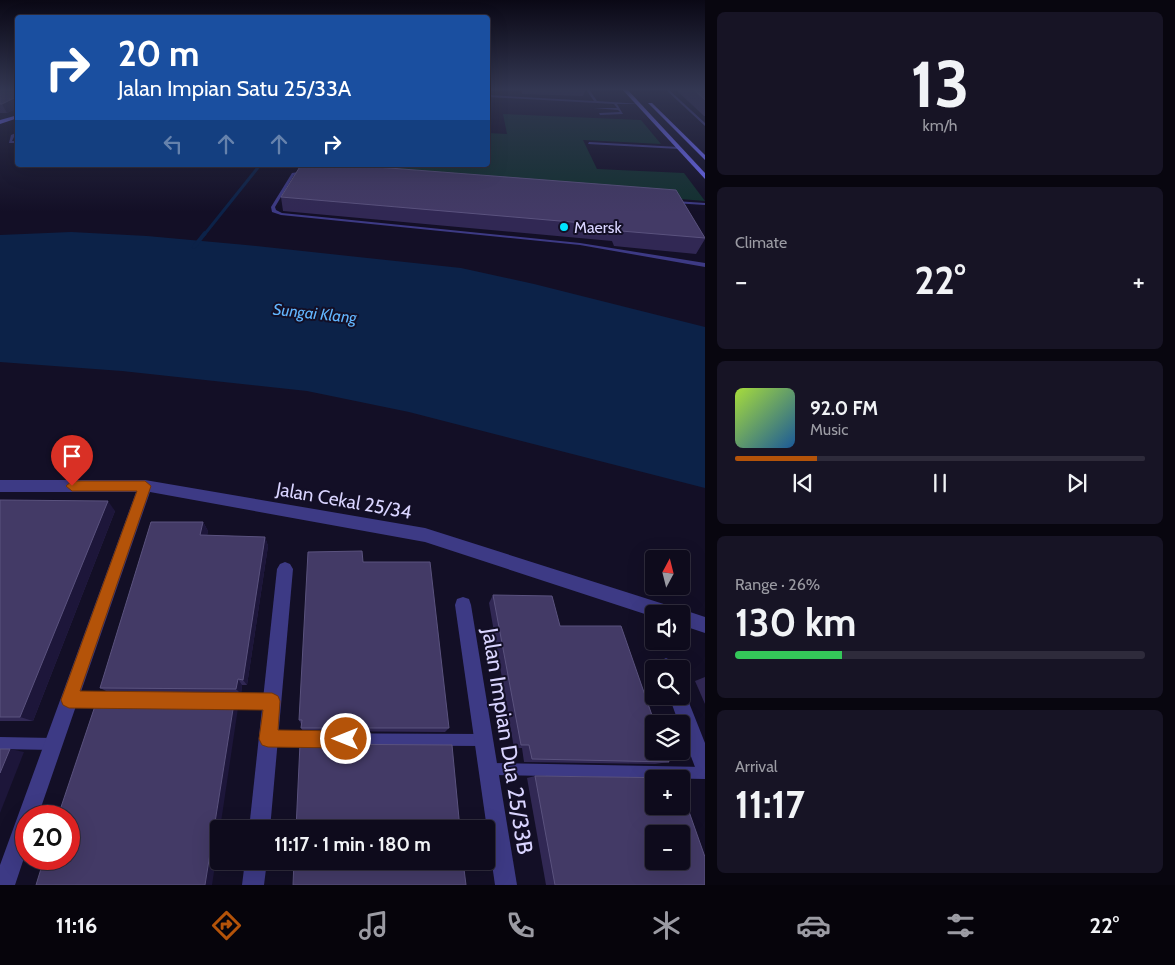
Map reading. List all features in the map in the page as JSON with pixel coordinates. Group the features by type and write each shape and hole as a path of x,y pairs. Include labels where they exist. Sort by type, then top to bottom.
{"main road":[{"path":"662,129 705,177"},
{"path":"675,129 705,158"}],"street":[{"name":"Jalan Cekal 25/34","path":"0,486 145,486 425,535 645,606"},
{"path":"32,805 145,486"},
{"path":"260,820 285,569"},
{"name":"Jalan Impian Dua 25/33B","path":"462,605 506,885"},
{"path":"690,620 705,625"},
{"path":"681,705 705,768"},
{"path":"4,885 15,854"},
{"path":"254,885 255,870"}],"lane":[{"path":"15,134 12,136 10,142 15,142"},
{"path":"589,143 679,148"},
{"path":"307,172 293,174 273,207 274,211 281,214 580,244 705,265"},
{"path":"670,202 705,204"},
{"path":"680,202 685,210"},
{"path":"69,700 272,701"},
{"path":"268,739 484,740"},
{"path":"0,744 54,744"},
{"path":"488,769 705,773"}],"green space":[{"path":"506,129 649,129 661,144 583,140 597,169 684,173 705,201 284,167 490,167 490,133 507,134"}],"water":[{"name":"Sungai Klang","path":"71,232 147,236 246,245 461,268 534,284 705,327 705,488 409,412 307,391 122,371 0,362 0,235"}],"building":[{"name":"Maersk","path":"300,167 376,167 676,190 705,238 621,231 618,226 281,197"},
{"path":"0,500 108,501 20,717 0,717"},
{"path":"151,522 203,522 200,535 265,537 243,680 238,679 236,689 100,688"},
{"path":"362,551 363,562 430,562 449,728 301,728 302,720 299,720 308,552"},
{"path":"493,595 552,596 560,626 621,626 645,695 645,705 648,705 652,715 645,715 645,760 668,760 669,762 532,759 529,745 521,745"},
{"path":"96,703 234,703 215,820 210,820 210,854 205,885 36,885 41,870 80,870 80,805 62,805"},
{"path":"300,744 452,745 459,820 296,820"},
{"path":"0,749 10,749 0,773"},
{"path":"535,776 645,778 645,815 690,814 705,857 705,885 555,885"},
{"path":"294,870 464,870 466,885 293,885"}],"waterway":[{"path":"204,235 258,167"},
{"path":"194,247 205,233"}],"place":[{"name":"Maersk","path":"564,227"}],"route":[{"path":"72,486 145,486 69,700 272,701 268,739 346,739"}]}
